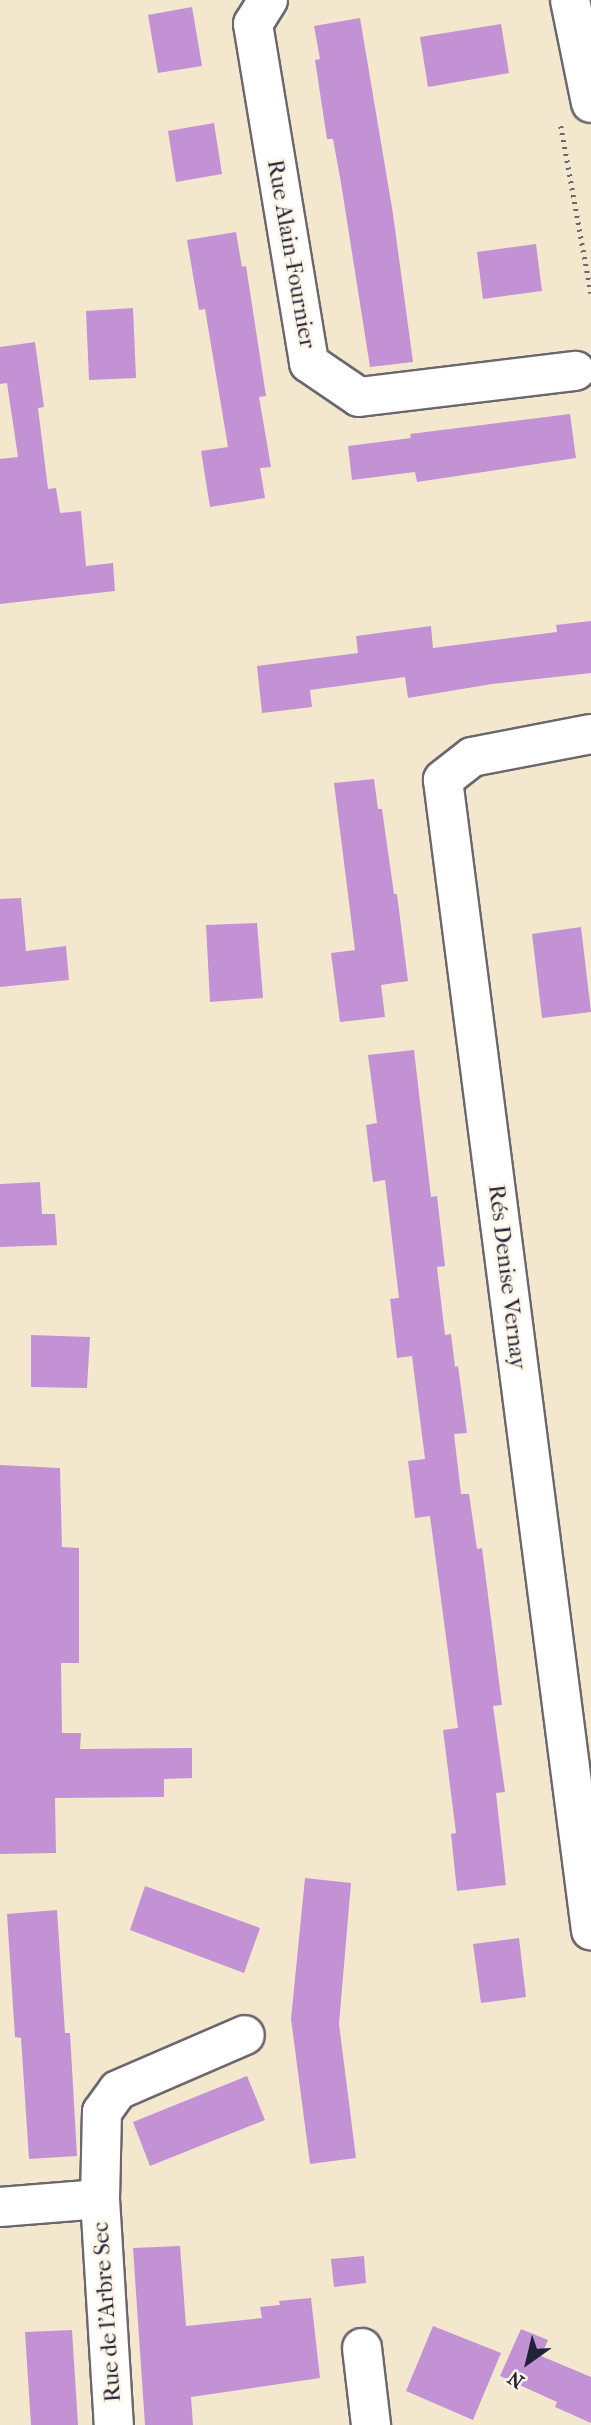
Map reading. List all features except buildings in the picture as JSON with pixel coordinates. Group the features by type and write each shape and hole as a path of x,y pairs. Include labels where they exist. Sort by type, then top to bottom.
{"street":[{"name":"Rue Alain-Fournier","path":"268,0 253,24 309,363 359,397 575,371"},
{"path":"570,0 576,114"},
{"name":"Rés Denise Vernay","path":"591,734 472,757 443,780 591,1931"},
{"name":"Rue de l'Arbre Sec","path":"114,2425 100,2199 102,2112 118,2090 245,2035"},
{"name":"Rue de l'Arbre Sec","path":"0,2207 100,2199"},
{"path":"362,2348 371,2425"}],"path":[{"path":"576,114 591,293"}]}
